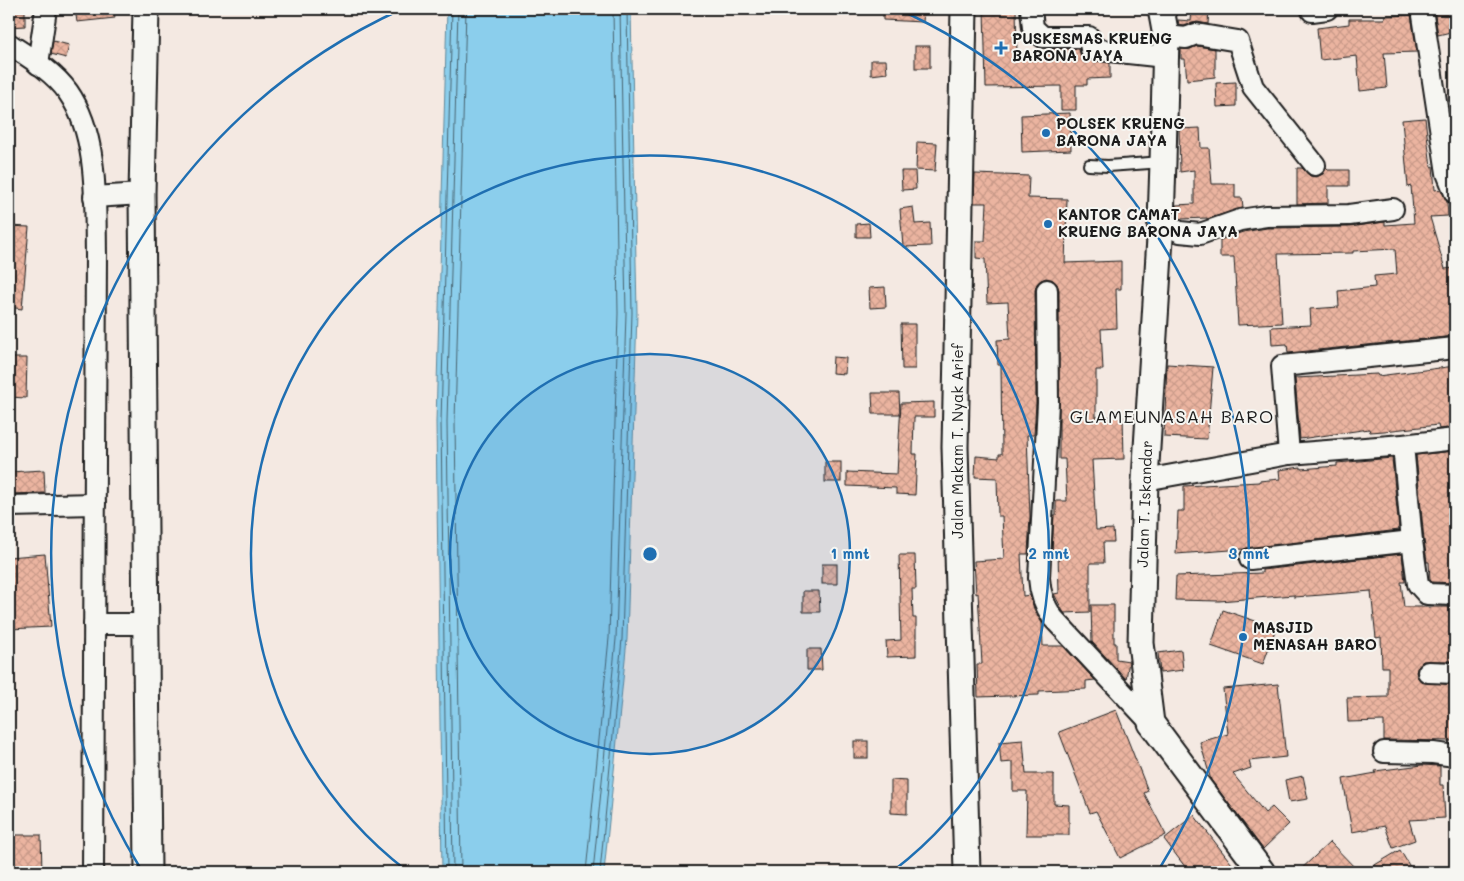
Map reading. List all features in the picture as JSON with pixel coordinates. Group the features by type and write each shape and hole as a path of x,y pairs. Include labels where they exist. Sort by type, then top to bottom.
{"street":[{"path":"38,64 46,9"},
{"path":"146,9 142,194 138,624 148,872"},
{"name":"Jalan Makam T. Nyak Arief","path":"964,9 955,448 967,872"},
{"path":"1031,9 1033,28 1043,36 1088,37 1091,49 1165,47 1196,34 1238,41 1253,87 1315,165"},
{"name":"Jalan T. Iskandar","path":"1151,723 1142,643 1145,480 1163,162 1165,47 1161,9"},
{"path":"1422,9 1448,172 1455,193"},
{"path":"9,44 38,64 67,91 79,111 88,139 94,197 96,255 96,624 93,872"},
{"path":"94,197 142,194"},
{"path":"1161,222 1180,232 1200,234 1240,220 1266,216 1349,215 1393,209"},
{"path":"1047,290 1048,403 1039,578 1040,592 1045,606 1151,723 1262,872"},
{"path":"1289,454 1282,366 1455,348"},
{"path":"1145,480 1289,454 1455,439"},
{"path":"1402,445 1418,584 1427,594 1455,595"},
{"path":"9,506 95,504"},
{"path":"1250,560 1412,541"},
{"path":"96,624 138,624"},
{"path":"1428,672 1455,673"},
{"path":"1384,752 1455,756"}],"lane":[{"path":"1089,166 1163,162"}],"water":[{"path":"447,9 631,9 637,313 627,639 604,872 442,872 436,422"}],"building":[{"path":"75,9 114,9 115,18 77,22"},
{"path":"883,9 924,9 923,22 883,20"},
{"name":"PUSKESMAS KRUENG BARONA JAYA","path":"984,9 1016,9 1017,55 1051,54 1051,49 1079,49 1081,58 1110,63 1110,78 1087,79 1087,85 1076,85 1076,110 1061,110 1061,86 986,87"},
{"path":"1192,9 1209,9 1208,24 1197,22 1184,26 1179,25 1178,20 1191,21"},
{"path":"1434,9 1455,9 1455,31 1438,35"},
{"path":"25,11 25,26 9,27 9,12"},
{"path":"1411,15 1417,52 1384,53 1387,88 1360,91 1357,56 1320,60 1317,28 1349,24 1349,19 1385,19 1385,16"},
{"path":"53,41 69,45 66,58 51,54"},
{"path":"915,46 930,46 930,68 915,68"},
{"path":"1197,46 1215,49 1215,77 1187,80 1185,59 1181,59 1181,49 1190,49"},
{"path":"871,60 886,60 887,73 871,75"},
{"path":"1236,82 1236,106 1217,107 1216,83"},
{"name":"POLSEK KRUENG BARONA JAYA","path":"1070,113 1071,150 1022,152 1021,115"},
{"path":"1425,118 1435,190 1441,189 1447,202 1448,216 1430,217 1445,269 1454,268 1455,336 1288,353 1287,344 1272,345 1271,327 1311,325 1310,309 1339,307 1338,291 1375,287 1374,276 1397,274 1395,249 1353,251 1353,253 1278,254 1282,323 1238,325 1234,257 1220,257 1220,240 1243,232 1267,228 1349,227 1385,222 1385,225 1414,223 1411,186 1408,187 1402,120"},
{"path":"1200,128 1201,148 1209,148 1212,184 1235,184 1235,198 1242,198 1243,208 1207,219 1181,219 1176,216 1176,205 1194,204 1194,170 1180,172 1179,129"},
{"path":"917,142 937,143 935,171 916,170"},
{"path":"1297,168 1302,168 1310,176 1316,177 1323,174 1326,168 1328,170 1349,170 1349,186 1328,186 1328,203 1297,204"},
{"path":"901,171 915,171 916,189 902,190"},
{"path":"975,174 1029,176 1028,198 1067,199 1065,263 1121,261 1121,289 1116,289 1117,328 1101,329 1103,370 1096,370 1096,417 1123,416 1124,459 1092,460 1096,530 1113,529 1114,542 1103,542 1104,563 1090,563 1090,612 1064,613 1054,594 1059,593 1058,552 1052,552 1054,515 1056,515 1056,501 1067,501 1065,459 1059,459 1059,290 1053,280 1046,278 1037,284 1035,290 1036,403 1034,435 1027,435 1030,516 1028,554 1021,554 1023,596 1030,595 1034,609 1042,623 1043,646 1063,646 1095,680 1086,681 1086,689 1039,691 1039,695 978,697 977,664 982,664 978,593 976,594 974,561 1004,559 1002,516 998,516 997,478 975,477 976,456 999,458 999,454 1002,454 1001,365 998,365 997,340 1010,339 1008,302 987,303 985,259 976,258 976,241 985,241 987,203 974,203"},
{"path":"913,207 915,224 930,223 931,246 903,247 900,209"},
{"path":"869,223 870,237 856,237 856,224"},
{"path":"9,226 29,227 22,309 9,307"},
{"path":"885,287 886,307 870,308 869,288"},
{"path":"901,324 915,324 915,369 902,369"},
{"path":"833,357 846,358 845,374 832,373"},
{"path":"9,358 27,358 26,398 9,397"},
{"path":"1167,364 1213,367 1207,439 1164,437"},
{"path":"1455,366 1455,427 1439,429 1438,425 1370,432 1369,429 1300,439 1295,378 1377,374 1378,376"},
{"path":"872,393 899,393 900,414 873,414"},
{"path":"934,402 934,417 914,417 913,454 917,454 915,495 896,494 896,488 847,486 847,472 897,474 901,403"},
{"path":"1455,451 1455,583 1432,582 1430,580 1429,562 1427,562 1424,540 1416,455"},
{"path":"1392,458 1399,530 1244,549 1176,554 1178,511 1184,511 1184,486 1259,482 1280,479 1279,470 1337,466 1337,463"},
{"path":"825,462 841,462 841,482 825,482"},
{"path":"44,470 45,493 9,494 9,472"},
{"path":"45,554 51,627 9,629 9,557"},
{"path":"1402,554 1405,582 1401,582 1404,607 1455,607 1455,661 1423,661 1418,666 1416,672 1422,682 1455,685 1454,741 1384,740 1384,721 1348,722 1347,698 1388,697 1388,667 1382,667 1381,637 1376,638 1371,591 1219,601 1175,600 1176,576 1262,573 1262,570"},
{"path":"899,555 915,555 916,589 912,589 913,618 916,618 916,656 887,657 886,641 901,640"},
{"path":"822,564 837,564 837,584 822,584"},
{"path":"803,591 819,591 820,612 803,612"},
{"path":"1091,605 1114,605 1116,659 1129,661 1126,679 1092,642"},
{"name":"MASJID MENASAH BARO","path":"1223,610 1276,628 1263,664 1211,646"},
{"path":"807,649 821,649 822,670 807,670"},
{"path":"1181,650 1183,670 1160,673 1158,653"},
{"path":"1278,684 1286,757 1249,761 1251,768 1233,774 1265,813 1272,807 1289,824 1263,849 1211,780 1200,742 1228,734 1223,689"},
{"path":"1116,710 1148,791 1144,793 1166,835 1120,858 1096,811 1090,813 1059,732"},
{"path":"1023,740 1026,774 1054,774 1054,804 1069,805 1069,835 1026,835 1027,791 1013,791 1013,762 1001,763 999,742"},
{"path":"854,741 868,741 868,758 854,758"},
{"path":"1422,765 1440,766 1440,785 1443,785 1445,818 1409,820 1415,840 1393,848 1385,826 1352,832 1343,779 1376,773 1375,771"},
{"path":"1303,776 1308,799 1289,802 1285,780"},
{"path":"891,780 907,781 907,814 891,813"},
{"path":"1194,815 1238,872 1189,872 1164,839"},
{"path":"9,835 41,835 42,872 9,872"},
{"path":"1330,842 1359,872 1298,872"},
{"path":"1400,850 1413,872 1363,872"}],"place":[{"name":"PUSKESMAS KRUENG BARONA JAYA","path":"1001,48"},
{"name":"POLSEK KRUENG BARONA JAYA","path":"1046,133"},
{"name":"KANTOR CAMAT KRUENG BARONA JAYA","path":"1048,224"},
{"name":"MASJID MENASAH BARO","path":"1243,637"}],"district":[{"name":"GLAMEUNASAH BARO","path":"1172,417"}]}
